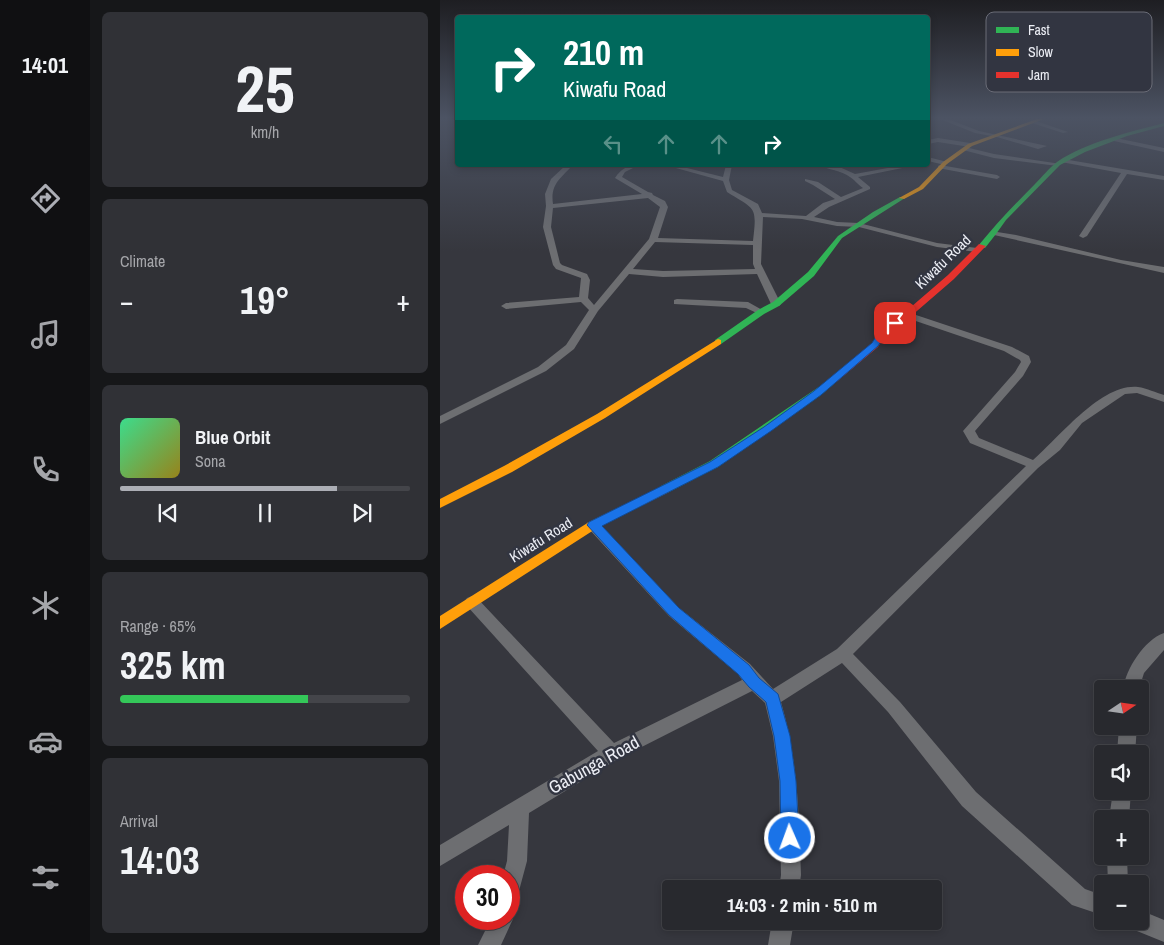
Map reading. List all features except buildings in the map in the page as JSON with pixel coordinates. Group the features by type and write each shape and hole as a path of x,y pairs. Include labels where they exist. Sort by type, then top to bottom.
{"street":[{"path":"930,163 997,177"},
{"name":"Kiwafu Road","path":"440,624 593,525 714,464 768,429 818,393 875,344 883,332 907,315 951,277 994,233 1003,219 1059,163"},
{"path":"1067,163 1164,178"},
{"path":"440,504 508,469 601,416 677,367 704,352 761,312 776,304 811,274 828,250 840,238 875,213 921,188 941,164"},
{"path":"568,167 550,183 548,194 550,206 547,227 556,263 559,267 584,276 586,280 583,300"},
{"path":"440,421 490,394 542,370 558,358 576,339 594,310 653,240 664,207 650,194 618,178 623,171 632,167"},
{"path":"676,167 726,180"},
{"path":"729,167 726,180 730,191 755,206 760,215 757,264 776,304"},
{"path":"808,218 826,205 868,188 858,182 854,176 835,167"},
{"path":"854,176 903,167"},
{"path":"1083,236 1125,172"},
{"path":"807,180 816,182 826,192 840,199"},
{"path":"550,206 646,196 650,194"},
{"path":"760,215 808,218 837,224 859,225 937,245 977,250"},
{"path":"994,233 1049,243 1112,260 1164,270"},
{"path":"653,240 757,243"},
{"path":"627,271 663,274 760,271"},
{"path":"506,306 583,300 594,310"},
{"path":"677,302 748,305 761,312"},
{"path":"907,315 1000,346 1021,354 1025,358 1026,362 1019,374 969,431 969,434 974,440 1034,465"},
{"path":"772,699 844,654 1034,465 1056,447 1078,421 1122,391 1138,390 1164,399"},
{"path":"593,525 674,612 744,669 754,682 772,699 782,736 788,781 790,880"},
{"path":"472,602 612,752"},
{"path":"1132,680 1136,669 1164,640"},
{"path":"844,654 894,707 970,800 1079,898 1094,903"},
{"name":"Gabunga Road","path":"440,856 612,752 754,682"},
{"path":"516,865 520,807"},
{"path":"1149,925 1164,931"},
{"path":"489,945 496,930"},
{"path":"779,945 782,930"}],"traffic: fast":[{"path":"982,246 1003,219 1060,163"},
{"path":"718,342 761,312 776,304 811,274 840,237 875,213 902,198"},
{"path":"665,489 714,464 818,393 832,381"}],"traffic: slow":[{"path":"902,198 921,188 945,163"},
{"path":"440,504 508,469 601,416 718,342"},
{"path":"440,623 593,525 665,489"}],"traffic: jam":[{"path":"832,381 875,345 883,332 907,315 951,277 982,246"}],"route":[{"path":"790,838 788,781 782,736 772,699 754,682 744,669 674,612 593,525 714,464 768,429 818,393 861,357 875,344 883,332 895,323"}]}
